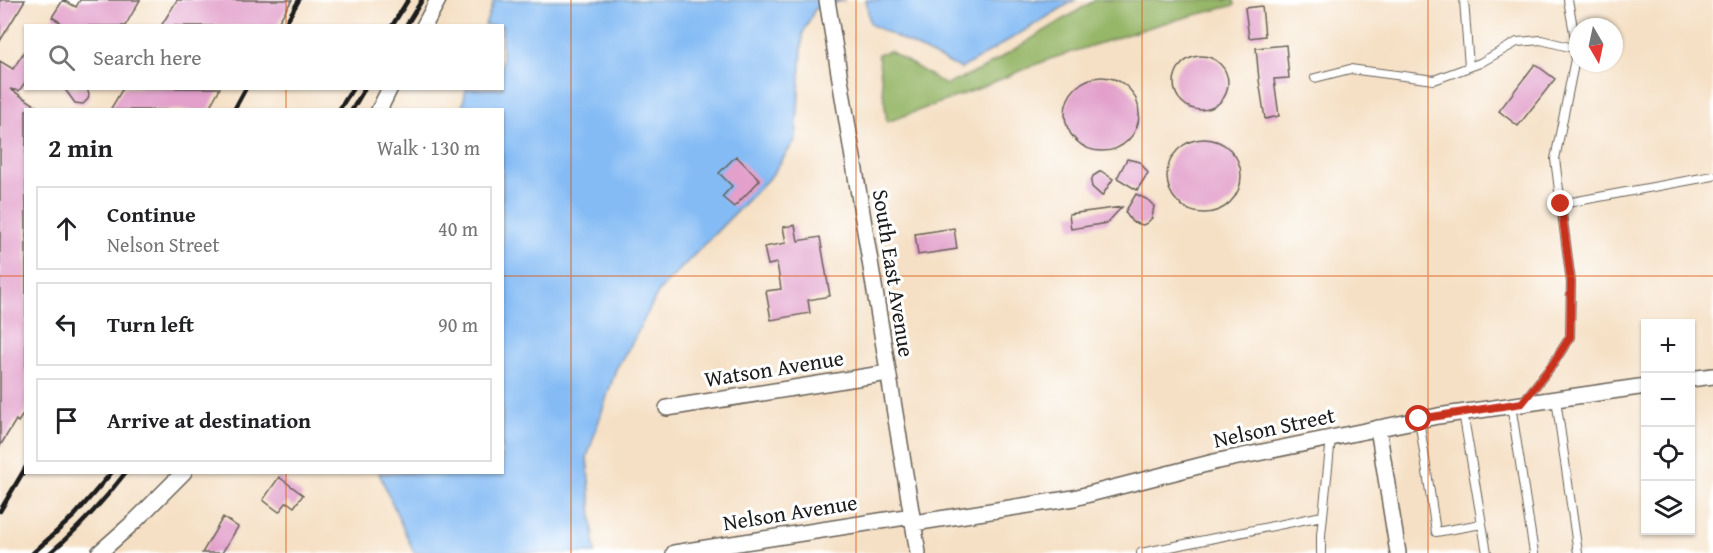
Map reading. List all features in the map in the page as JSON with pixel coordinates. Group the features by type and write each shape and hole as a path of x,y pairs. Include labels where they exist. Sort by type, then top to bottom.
{"street":[{"path":"425,24 438,0"},
{"name":"South East Avenue","path":"827,0 918,553"},
{"path":"380,108 389,90"},
{"name":"Watson Avenue","path":"667,408 888,373"},
{"path":"1695,378 1713,376"},
{"name":"Nelson Street","path":"913,520 1074,498 1214,462 1419,419 1641,387"},
{"path":"1378,428 1398,553"},
{"path":"99,553 135,521 181,474"},
{"name":"Nelson Avenue","path":"675,553 913,520"}],"lane":[{"path":"1464,0 1469,67"},
{"path":"1568,0 1571,18"},
{"path":"1315,78 1350,69 1434,80 1480,63 1517,42 1541,40 1569,47"},
{"path":"1534,553 1517,404 1553,364 1570,337 1571,282 1555,159 1572,72"},
{"path":"1561,204 1713,176"},
{"path":"1556,399 1578,553"},
{"path":"1463,412 1487,553"},
{"path":"1419,419 1436,532 1482,524"},
{"path":"1321,553 1322,516 1330,438"},
{"path":"1141,553 1322,516"}],"green space":[{"path":"1095,0 1234,0 1235,5 1160,24 1047,60 975,90 887,122 878,54 890,51 946,85 982,69"}],"water":[{"path":"494,0 845,0 815,9 803,33 796,139 772,175 659,291 616,369 587,457 595,553 414,553 379,474 504,474 504,108 462,108 466,90 504,90 504,24 485,24"},
{"path":"866,0 1075,0 961,69 870,24"}],"building":[{"path":"0,0 25,0 0,41"},
{"path":"63,0 76,7 80,0 140,0 126,24 63,24 52,17"},
{"path":"177,0 292,0 277,24 162,24"},
{"path":"1262,6 1265,36 1249,38 1245,8"},
{"path":"1286,45 1289,78 1274,79 1279,116 1265,119 1256,48"},
{"path":"24,52 24,84 19,91 10,89 40,108 24,108 24,413 18,422 16,420 0,446 0,61 13,69"},
{"path":"1196,56 1206,56 1216,60 1224,68 1228,83 1224,98 1216,106 1206,110 1196,110 1186,106 1178,98 1174,88 1174,78 1178,68 1186,60"},
{"path":"1535,64 1555,79 1518,126 1499,111"},
{"path":"1102,77 1123,83 1133,93 1139,114 1133,135 1123,145 1102,151 1081,145 1071,135 1065,114 1071,93 1081,83"},
{"path":"65,90 88,90 88,99 83,104 75,103"},
{"path":"122,90 219,90 209,108 111,108"},
{"path":"1204,139 1218,142 1230,150 1238,162 1241,176 1238,190 1230,202 1218,210 1204,213 1190,210 1178,202 1170,190 1167,176 1170,162 1178,150 1190,142"},
{"path":"736,156 760,180 734,207 722,197 732,186 719,173"},
{"path":"1127,159 1140,162 1148,173 1137,190 1117,178"},
{"path":"1101,171 1113,179 1102,196 1092,187 1091,182 1093,176"},
{"path":"1136,194 1154,206 1152,218 1143,225 1132,222 1125,212"},
{"path":"1122,207 1107,223 1071,229 1069,214"},
{"path":"795,225 798,241 820,237 830,296 808,300 810,313 771,320 766,291 781,289 777,263 768,265 764,247 786,243 783,227"},
{"path":"954,228 957,249 918,255 915,234"},
{"path":"279,477 303,495 294,507 287,502 279,512 263,500"},
{"path":"223,517 238,527 222,553 202,553"}],"railway":[{"path":"285,24 299,0"},
{"path":"393,24 408,0"},
{"path":"407,24 422,0"},
{"path":"235,108 245,90"},
{"path":"340,108 352,90"},
{"path":"353,108 364,90"},
{"path":"0,511 24,470"},
{"path":"33,553 75,515 110,474"},
{"path":"50,553 90,515 124,474"}],"route":[{"path":"1419,419 1522,403 1553,364 1570,337 1571,282 1561,204"}]}
